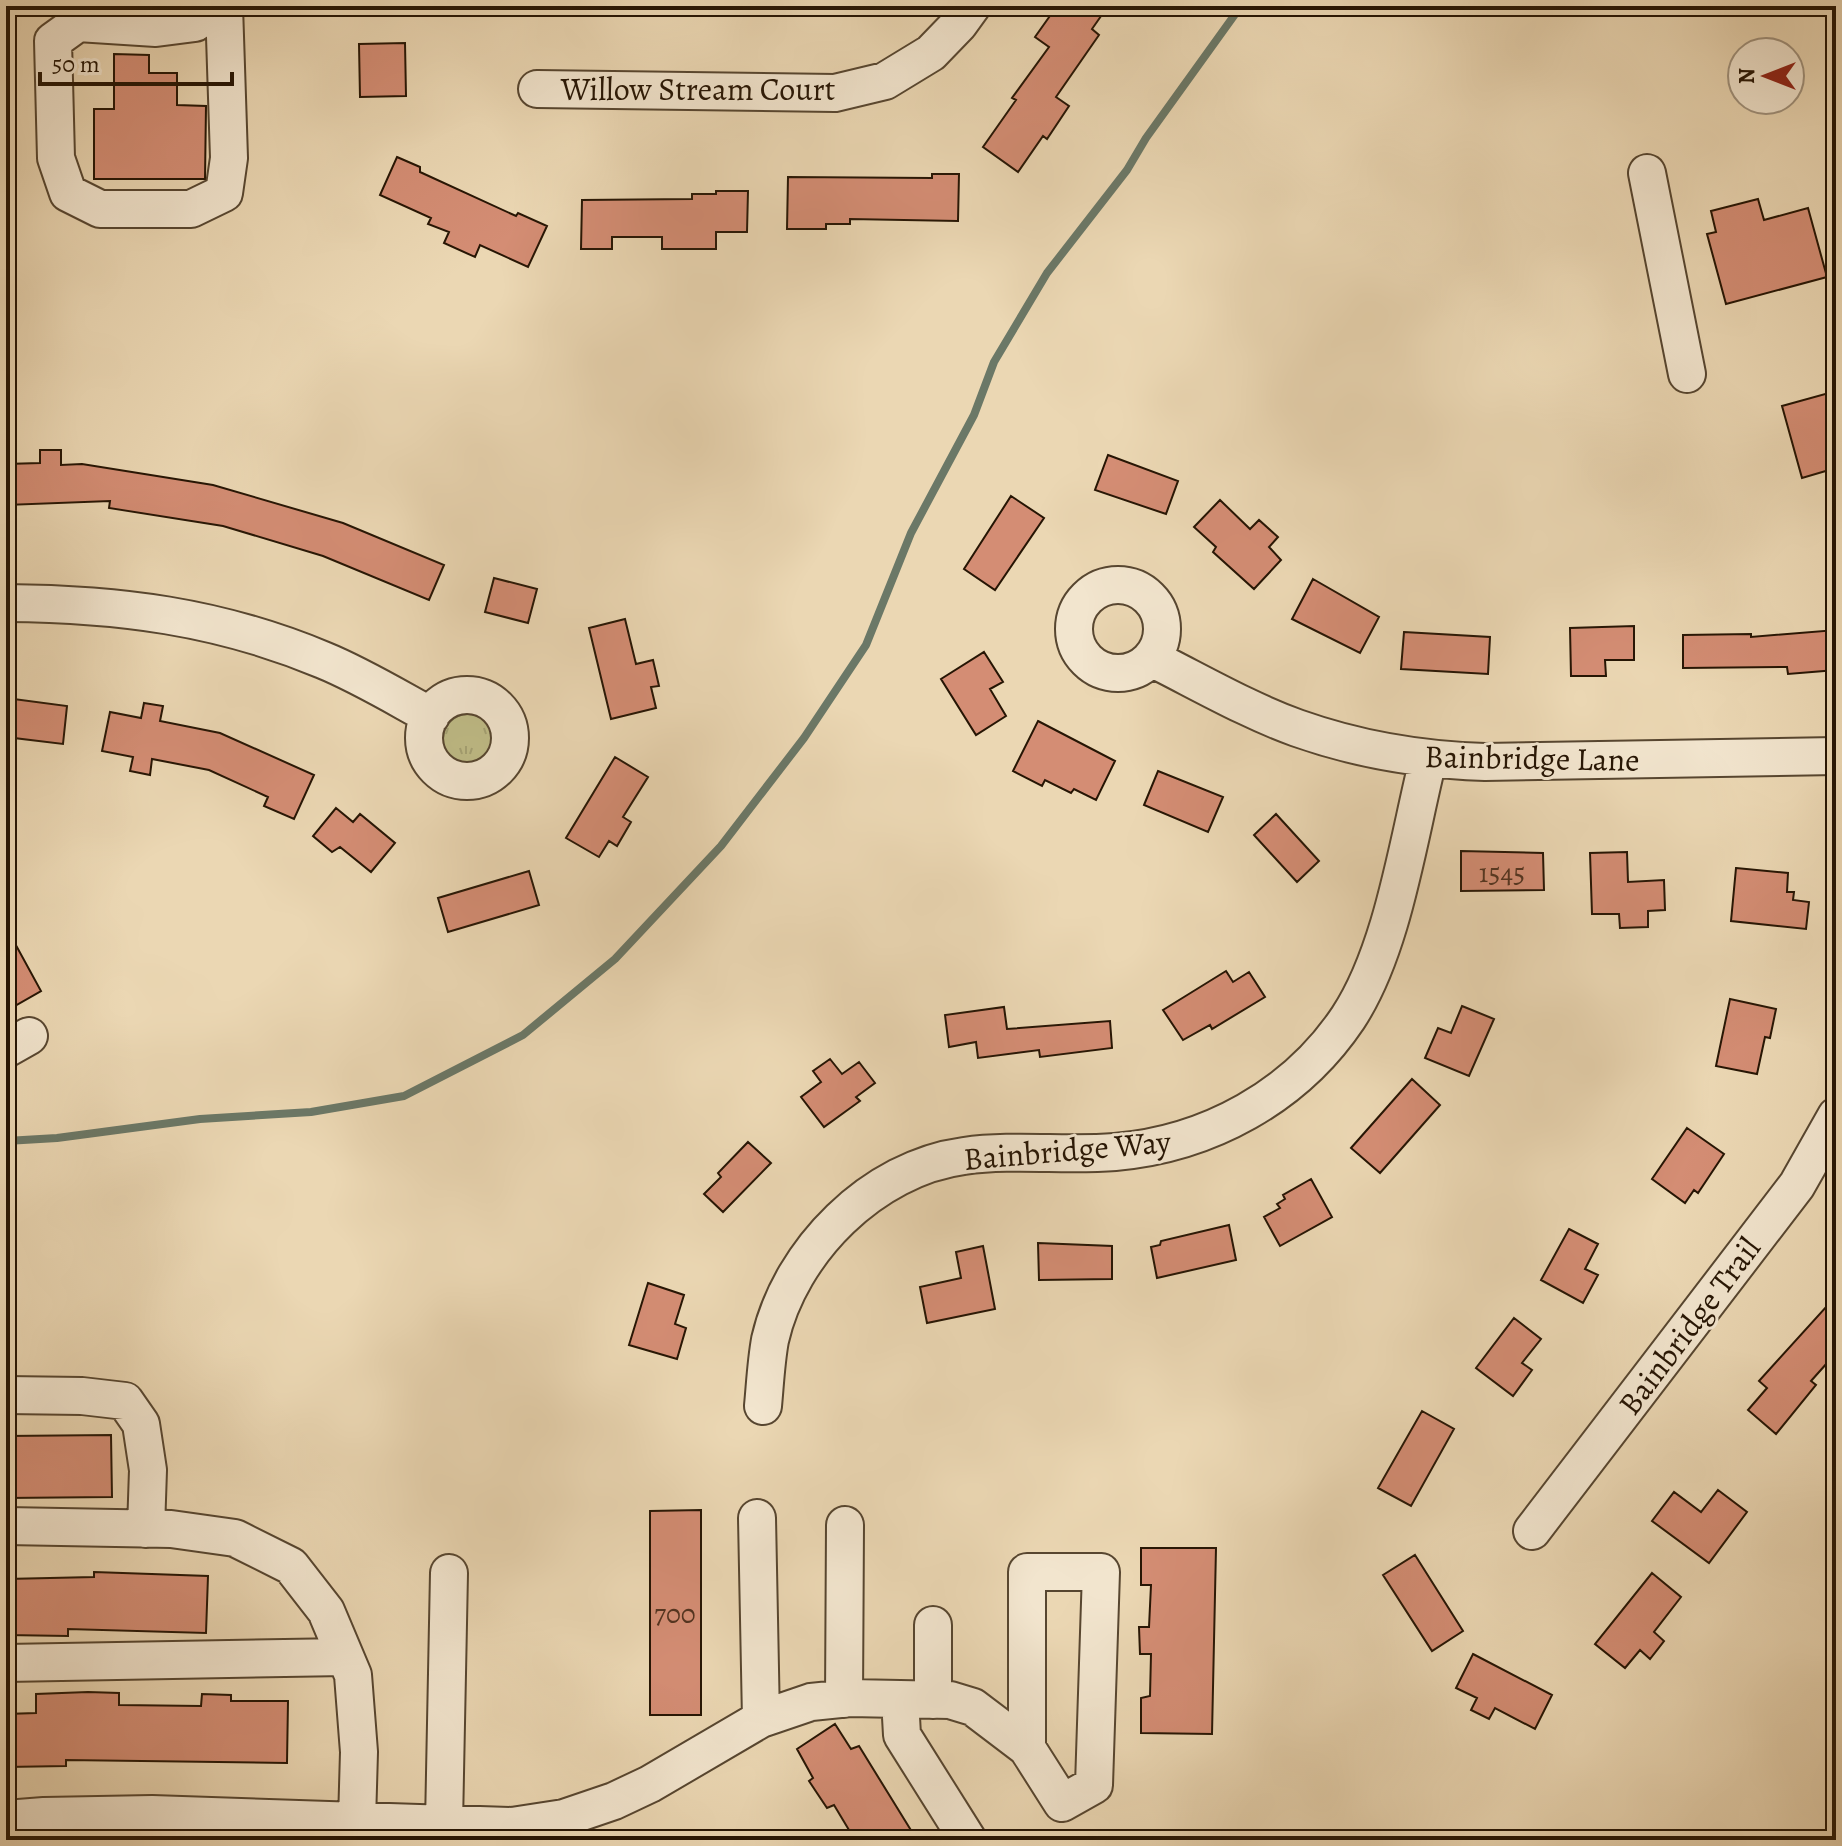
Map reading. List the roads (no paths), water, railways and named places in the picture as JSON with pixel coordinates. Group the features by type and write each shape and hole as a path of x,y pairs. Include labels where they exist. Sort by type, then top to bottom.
{"street":[{"path":"214,6 195,23 156,28 78,23 53,41 56,158 68,193 100,209 191,209 224,193 229,158 224,6"},
{"name":"Willow Stream Court","path":"537,89 835,93 885,81 931,53 972,6"},
{"path":"1647,173 1687,374"},
{"path":"6,603 155,611 241,630 324,660 431,716"},
{"name":"Bainbridge Lane","path":"1151,658 1294,727 1360,748 1428,760 1485,762 1836,756"},
{"name":"Bainbridge Way","path":"763,1406 771,1339 793,1280 828,1230 876,1189 920,1167 964,1156 1115,1152 1176,1142 1215,1129 1248,1113 1305,1069 1348,1018 1376,963 1428,760"},
{"name":"Bainbridge Trail","path":"1532,1531 1797,1185 1836,1116"},
{"path":"6,1395 82,1396 125,1401 141,1424 148,1470 146,1529"},
{"path":"757,1518 761,1719"},
{"path":"844,1699 845,1525"},
{"path":"6,1526 171,1529 235,1538 291,1566 326,1611 353,1675 359,1752 357,1821"},
{"path":"6,1819 152,1814 357,1821 459,1829 512,1826 564,1818 614,1801 650,1784 761,1719 811,1702 844,1699 950,1700 973,1707 1027,1748 1062,1803 1094,1785 1101,1572 1027,1572 1027,1748"},
{"path":"449,1573 459,1829"},
{"path":"933,1625 916,1699 902,1735 968,1840"},
{"path":"6,1663 345,1657"},
{"path":"28,1840 152,1814"}],"waterway":[{"path":"6,1141 57,1138 200,1119 311,1112 404,1096 523,1035 615,959 721,846 804,738 866,645 911,533 974,415 994,362 1047,273 1127,170 1146,138 1241,6"}]}
